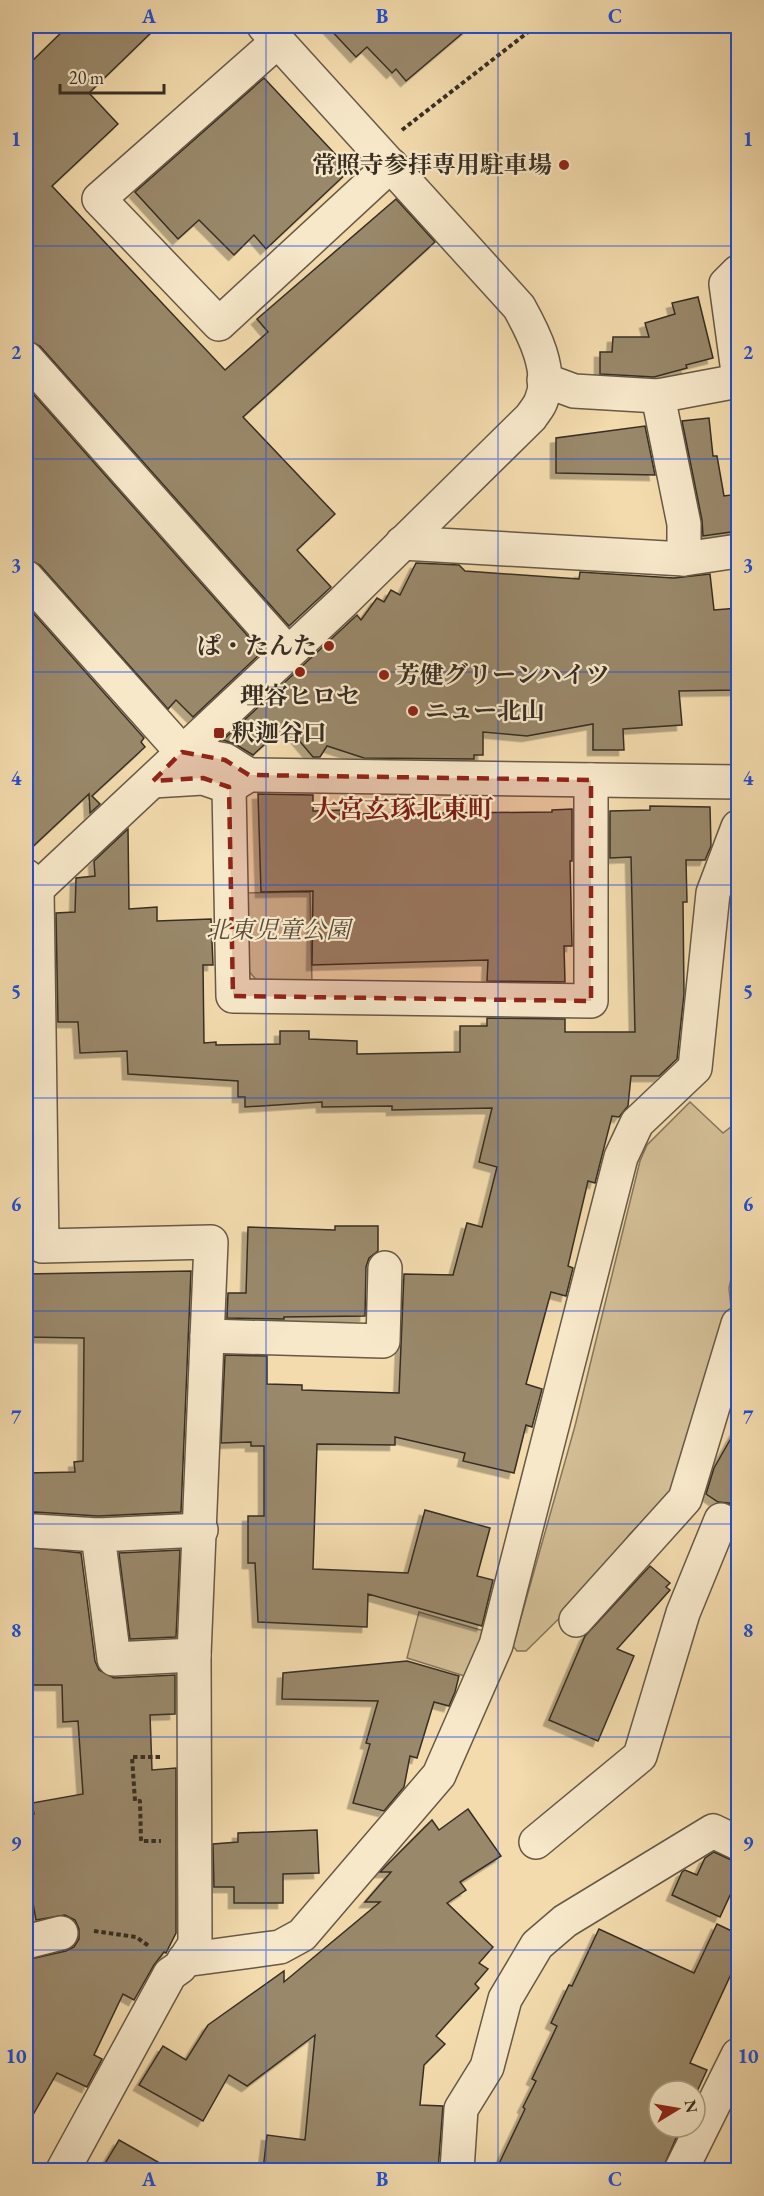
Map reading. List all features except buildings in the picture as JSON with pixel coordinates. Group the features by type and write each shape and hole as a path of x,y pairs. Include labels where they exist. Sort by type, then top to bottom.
{"street":[{"path":"63,2170 170,1974 182,1963 195,1944 194,1655 201,1530 211,1242 42,1246 29,888 153,781 531,417 542,400 544,380 543,368 532,330 519,308 385,157 271,33 99,200 219,324 385,157"},
{"path":"738,272 726,284 738,372"},
{"path":"26,358 287,652"},
{"path":"544,380 574,391 658,396 738,381"},
{"path":"658,396 684,524 684,559"},
{"path":"402,543 684,559 738,551"},
{"path":"26,577 182,752 225,760 239,781 233,996 591,1001 591,780"},
{"path":"153,781 203,778 239,781 738,782"},
{"path":"182,1963 280,1947 302,1935 439,1775 496,1645 621,1157 636,1123 695,1068 713,893 738,827"},
{"path":"207,1336 382,1341 385,1268"},
{"path":"576,1620 685,1499 738,1324"},
{"path":"536,1842 640,1756 683,1613 730,1525 685,1499"},
{"path":"34,1531 98,1535 201,1530"},
{"path":"98,1535 114,1659 194,1655"},
{"path":"457,2170 461,2109 487,2067 505,1999 537,1945 565,1921 713,1831 738,1843"},
{"path":"26,1942 61,1933"},
{"path":"691,2163 738,2055"}],"path":[{"path":"385,157 536,26"},
{"path":"194,1755 132,1758 135,1801 140,1800 141,1841 194,1841"},
{"path":"61,1933 85,1930 136,1937 182,1963"}],"highlighted area":[{"path":"182,752 225,760 249,775 591,780 591,1001 233,996 229,787 203,778 153,781"}],"green space":[{"name":"北東児童公園","path":"310,892 312,985 260,984 245,967 245,893"},
{"path":"690,1102 723,1133 736,1123 738,1125 738,1246 729,1288 731,1308 674,1488 629,1535 587,1591 526,1651 517,1651 513,1646 575,1426 640,1161 647,1145"},
{"path":"419,1612 484,1631 471,1678 407,1658"}],"place":[{"name":"常照寺参拝専用駐車場","path":"564,165"},
{"name":"ぱ・たんた","path":"329,646"},
{"name":"理容ヒロセ","path":"300,672"},
{"name":"芳健グリーンハイツ","path":"384,675"},
{"name":"ニュー北山","path":"413,711"},
{"name":"釈迦谷口","path":"219,733"}],"district":[{"name":"大宮玄琢北東町","path":"403,809"}]}
